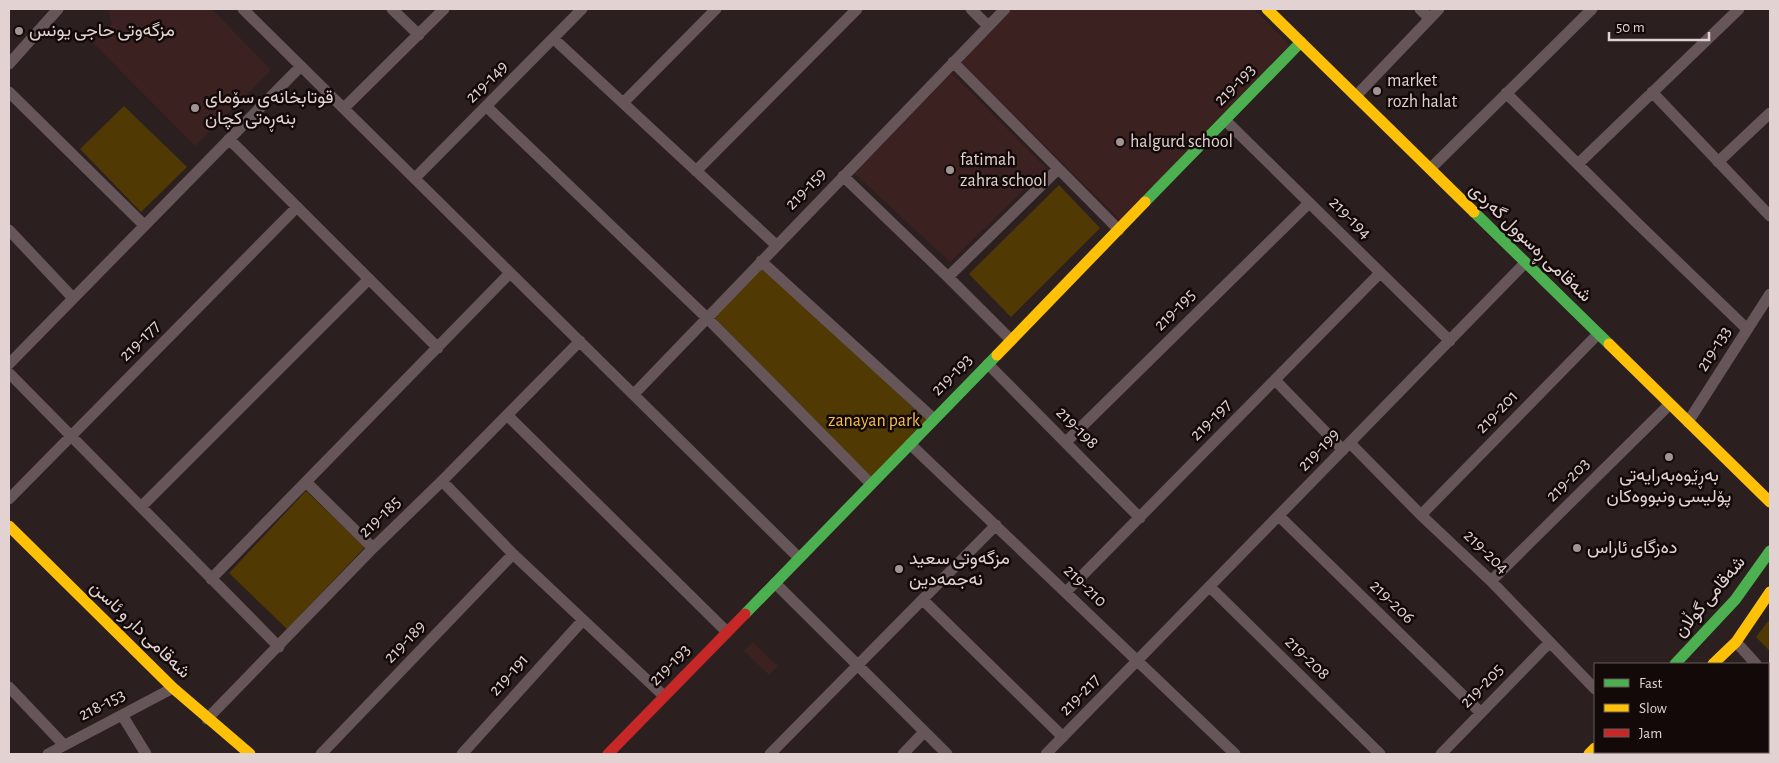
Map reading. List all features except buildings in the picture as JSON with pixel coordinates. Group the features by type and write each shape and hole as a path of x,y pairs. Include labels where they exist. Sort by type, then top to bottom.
{"street":[{"path":"9,64 58,9"},
{"path":"243,9 799,558"},
{"path":"392,9 419,35"},
{"path":"344,108 444,9"},
{"name":"219-149","path":"414,178 582,9"},
{"path":"623,103 716,9"},
{"path":"696,171 857,9"},
{"path":"971,9 988,26"},
{"name":"219-159","path":"634,394 1005,9"},
{"name":"شەقامی ڕەسوول گەردی","path":"1267,9 1770,502"},
{"path":"1420,9 1429,18"},
{"path":"1356,96 1439,9"},
{"path":"1430,169 1592,9"},
{"path":"1578,164 1739,9"},
{"path":"554,38 776,245"},
{"name":"219-193","path":"608,754 1301,42"},
{"path":"953,62 1119,230"},
{"path":"9,364 301,66"},
{"path":"9,92 144,226"},
{"path":"1652,92 1770,216"},
{"path":"1506,93 1747,329"},
{"path":"486,107 708,318 871,484"},
{"path":"1718,162 1770,113"},
{"name":"219-194","path":"1225,120 1450,341"},
{"path":"228,140 438,348"},
{"path":"948,277 1058,169"},
{"path":"843,176 1011,340"},
{"name":"219-195","path":"1066,442 1309,203"},
{"name":"219-177","path":"9,499 296,207"},
{"path":"9,230 73,298"},
{"path":"761,261 934,419"},
{"name":"219-199","path":"1138,661 1525,263"},
{"path":"212,579 510,273"},
{"name":"219-197","path":"1066,592 1380,273"},
{"path":"141,507 369,279"},
{"name":"219-133","path":"1688,422 1770,294"},
{"name":"219-201","path":"1421,515 1598,334"},
{"name":"219-185","path":"207,719 373,548 442,482 580,341"},
{"name":"219-198","path":"988,364 1140,518"},
{"path":"9,373 279,646"},
{"name":"219-204","path":"1275,380 1491,580 1594,688"},
{"name":"219-203","path":"1491,580 1670,404"},
{"path":"507,415 727,632"},
{"name":"219-210","path":"910,444 1235,754"},
{"path":"306,482 373,548"},
{"path":"442,482 513,554 664,696"},
{"name":"219-206","path":"1279,516 1480,712"},
{"path":"770,754 996,525"},
{"name":"شەقامی دار و ئاسن","path":"9,526 173,688 250,754"},
{"name":"شەقامی گوڵان","path":"1676,663 1735,600 1770,551"},
{"name":"219-189","path":"321,754 513,554"},
{"path":"775,583 947,754"},
{"name":"219-208","path":"1210,587 1380,754"},
{"path":"1714,663 1736,642 1770,592"},
{"path":"923,600 1064,737"},
{"name":"219-191","path":"462,754 583,620"},
{"name":"219-205","path":"1441,754 1550,642"},
{"path":"1736,642 1755,663"},
{"name":"219-217","path":"1046,754 1138,661"},
{"path":"9,687 64,745"},
{"name":"218-153","path":"48,754 173,688"},
{"path":"122,715 146,754"},
{"path":"903,754 924,732"}],"shaded area":[{"name":"قوتابخانەی سۆمای بنەڕەتی کچان","path":"108,9 212,9 271,70 195,146 92,42 112,24"},
{"name":"halgurd school","path":"1013,9 1254,9 1290,45 1122,222 960,62"},
{"name":"fatimah zahra school","path":"952,73 1046,168 950,262 854,173"},
{"path":"753,642 778,666 769,675 744,651"}],"green space":[{"path":"124,106 187,167 141,212 80,149"},
{"path":"1059,185 1100,228 1011,317 969,274"},
{"name":"zanayan park","path":"761,268 934,419 874,481 714,317"},
{"path":"306,491 365,547 287,629 229,573"},
{"path":"1770,619 1770,651 1756,637"}],"traffic: fast":[{"path":"1145,202 1301,42"},
{"path":"1474,212 1609,344"},
{"path":"745,614 997,355"},
{"path":"1676,663 1735,600 1770,551"}],"traffic: slow":[{"path":"1267,9 1474,212"},
{"path":"997,355 1145,202"},
{"path":"1609,344 1770,502"},
{"path":"9,526 173,688 250,754"},
{"path":"1714,663 1736,642 1770,592"},
{"path":"1589,754 1594,749"}],"traffic: jam":[{"path":"608,754 745,614"}],"place":[{"name":"مزگەوتی حاجی یونس","path":"19,31"},
{"name":"market rozh halat","path":"1377,91"},
{"name":"قوتابخانەی سۆمای بنەڕەتی کچان","path":"195,108"},
{"name":"halgurd school","path":"1120,142"},
{"name":"fatimah zahra school","path":"950,170"},
{"name":"بەڕێوەبەرایەتی پۆلیسی ونبووەکان","path":"1669,457"},
{"name":"دەزگای ئاراس","path":"1577,548"},
{"name":"مزگەوتی سعید نەجمەدین","path":"899,569"}]}
